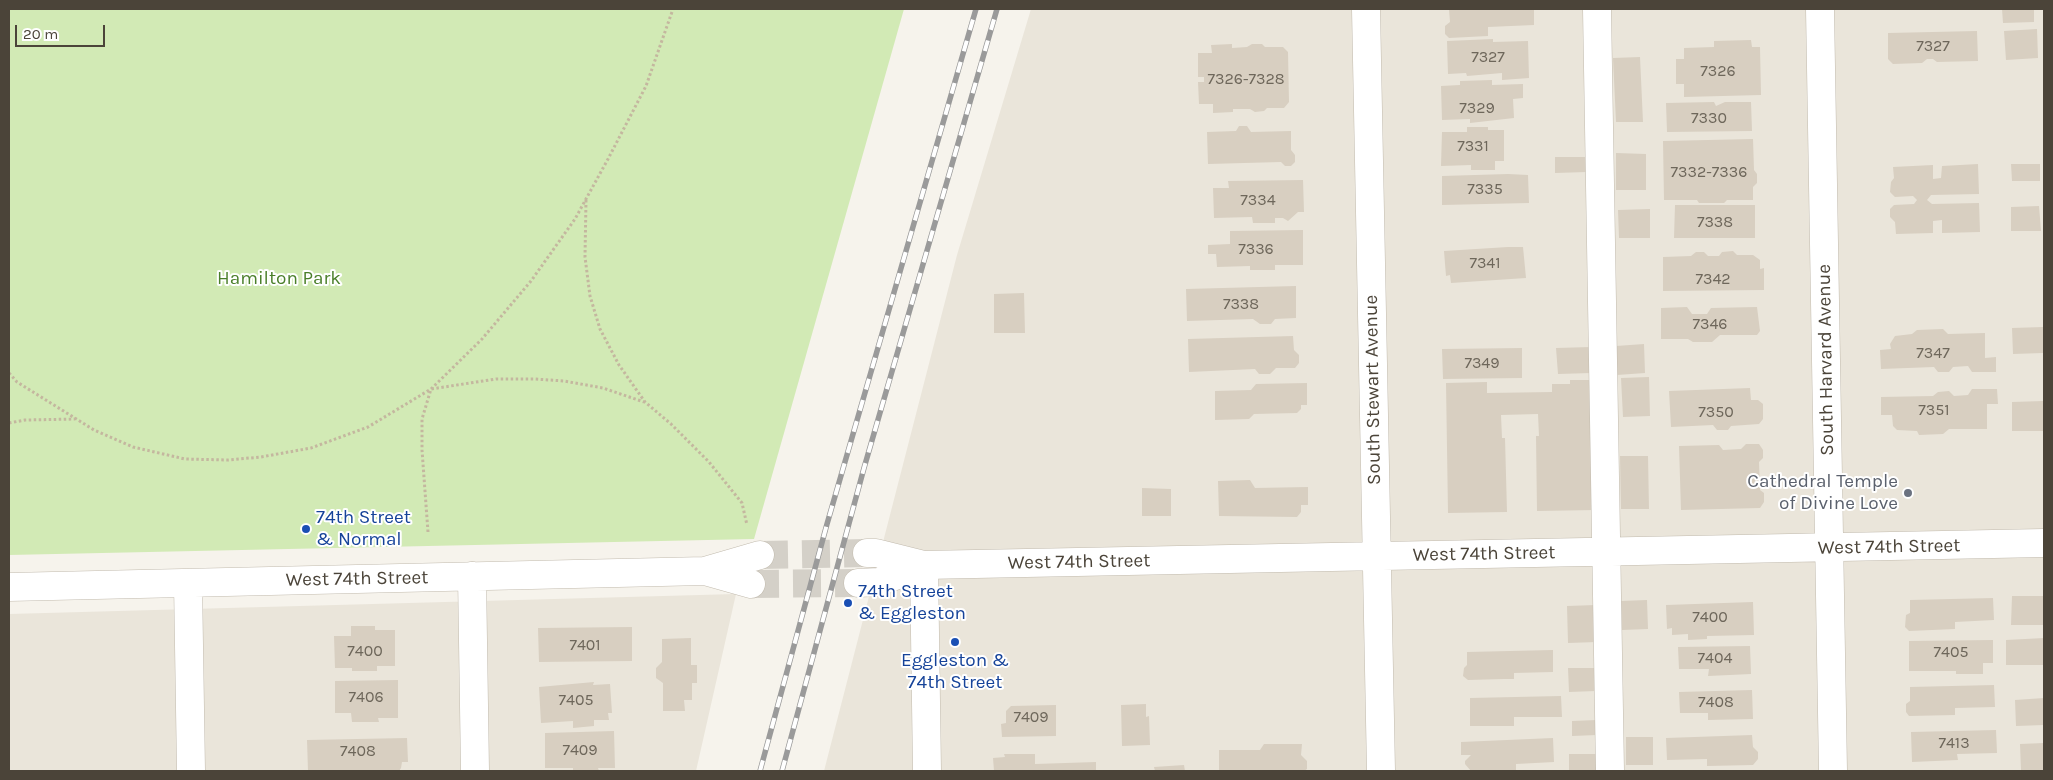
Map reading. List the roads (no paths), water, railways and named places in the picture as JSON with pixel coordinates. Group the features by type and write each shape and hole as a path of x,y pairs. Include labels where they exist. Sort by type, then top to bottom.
{"street":[{"name":"South Stewart Avenue","path":"1366,9 1381,771"},
{"path":"1597,9 1610,771"},
{"name":"South Harvard Avenue","path":"1820,9 1833,771"},
{"name":"West 74th Street","path":"867,553 876,553 924,565 2044,543"},
{"name":"West 74th Street","path":"9,587 705,571 760,555"},
{"name":"West 74th Street","path":"858,582 879,582 924,565"},
{"path":"924,565 928,771"},
{"name":"West 74th Street","path":"705,571 751,584"},
{"path":"472,576 475,771"},
{"path":"188,583 191,771"}],"tunnel":[{"path":"760,555 867,553"},
{"path":"751,584 858,583"}],"railway":[{"path":"760,771 827,524 976,9"},
{"path":"782,771 864,468 997,9"}],"place":[{"name":"Cathedral Temple of Divine Love","path":"1908,493"},
{"name":"74th Street & Normal","path":"306,529"},
{"name":"74th Street & Eggleston","path":"848,603"},
{"name":"Eggleston & 74th Street","path":"955,642"}],"park label":[{"name":"Hamilton Park","path":"279,279"}]}
